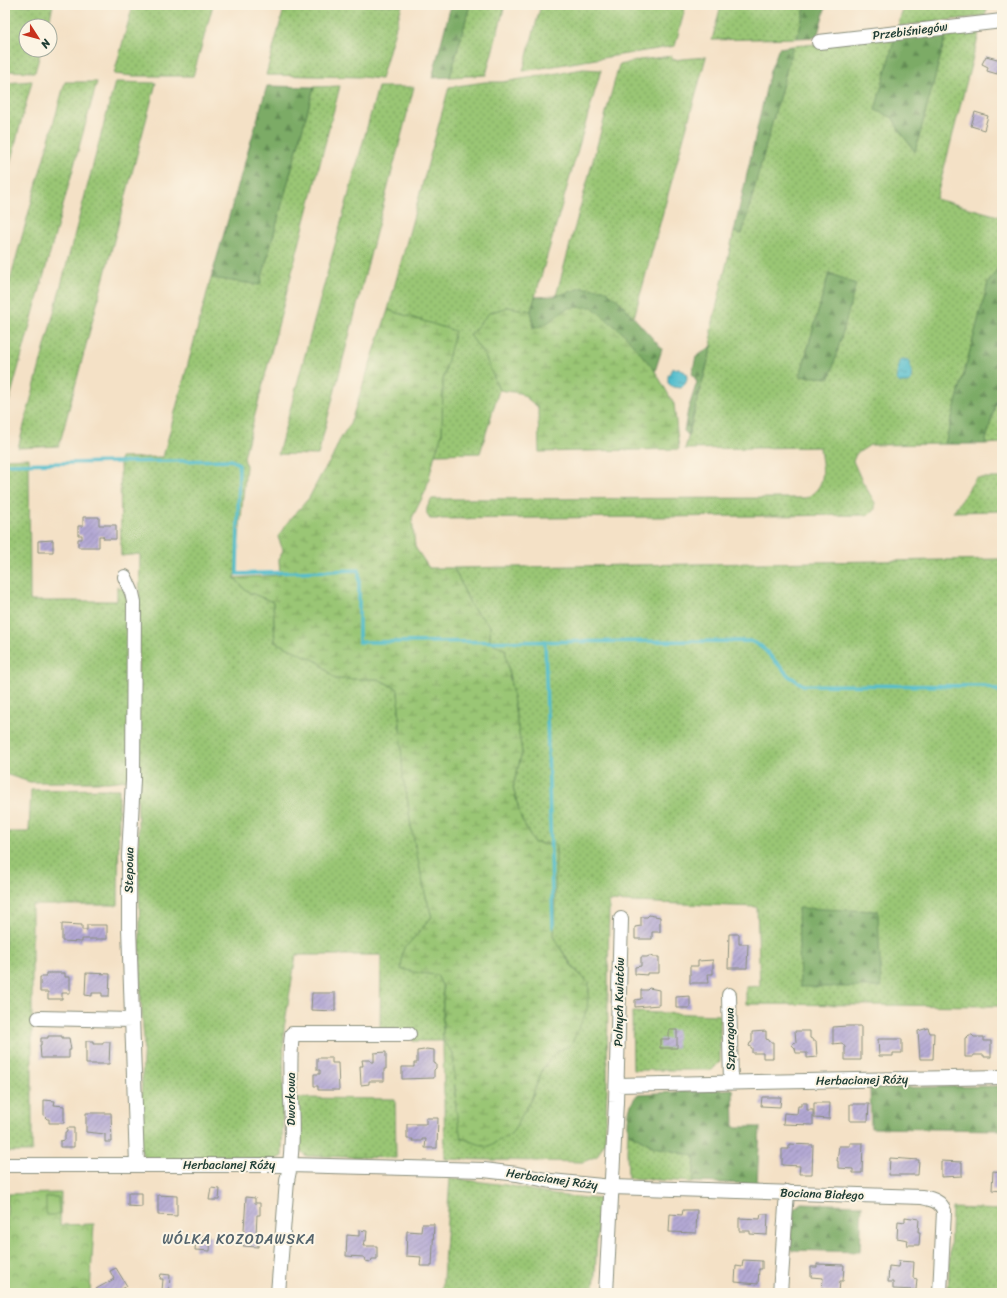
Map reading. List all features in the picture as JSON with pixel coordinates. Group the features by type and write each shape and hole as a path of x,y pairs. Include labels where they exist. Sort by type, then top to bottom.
{"street":[{"name":"Przebiśniegów","path":"819,42 1002,21"},
{"name":"Stepowa","path":"125,578 132,593 134,607 133,780 129,856 129,927 137,1165"},
{"name":"Polnych Kwiatów","path":"617,1085 621,919"},
{"name":"Szparagowa","path":"729,995 731,1082"},
{"path":"39,1018 132,1020"},
{"name":"Dworkowa","path":"278,1293 287,1181 290,1165 292,1109 290,1050 292,1034 409,1034"},
{"name":"Herbacianej Róży","path":"5,1165 290,1165 484,1170 517,1174 552,1181 612,1187 617,1085 1002,1077"},
{"path":"606,1293 612,1187"},
{"name":"Bociana Białego","path":"612,1187 922,1197 934,1200 939,1203 944,1211 940,1293"},
{"path":"780,1293 787,1192"}],"green space":[{"path":"5,5 53,5 50,18 18,18 18,58 39,58 35,72 5,71"},
{"path":"133,5 213,5 193,76 133,76 114,74"},
{"path":"285,5 402,5 381,79 362,77 266,75"},
{"path":"451,5 470,5 450,77 432,78"},
{"path":"470,5 505,5 486,75 450,77"},
{"path":"541,5 686,5 675,46 523,71"},
{"path":"721,5 797,5 805,8 797,38 712,40"},
{"path":"806,5 826,5 817,37 797,38"},
{"path":"904,5 988,5 985,16 898,26"},
{"path":"948,28 980,30 936,199 1002,217 1002,262 988,283 945,444 870,445 856,454 853,461 861,479 875,503 875,509 869,515 430,519 427,514 427,509 432,499 806,498 813,493 818,488 822,476 823,469 820,447 685,449 712,346 711,330 734,232 742,234 793,46 895,37 893,118 899,130 915,151","holes":["829,273 855,284 800,376"]},
{"path":"948,28 915,152 899,130 893,118 875,110 895,37"},
{"path":"793,46 742,234 734,232 770,71 779,48"},
{"path":"672,56 672,60 706,57 634,317 620,302 556,296 619,65 639,60"},
{"path":"583,69 601,70 531,311 508,307 489,313 470,335 485,356 499,390 480,453 435,454 442,433 443,380 454,331 388,310 449,87 485,82 503,82"},
{"path":"32,81 5,182 5,83"},
{"path":"65,82 97,82 5,416 5,298"},
{"path":"115,82 156,83 59,446 18,448"},
{"path":"267,86 314,87 260,285 211,278"},
{"path":"340,86 244,457 246,466 235,578 246,591 273,602 275,642 319,662 335,679 378,679 398,689 400,727 410,821 425,893 432,917 403,950 419,973 437,975 443,987 443,1040 453,1053 456,1110 530,1102 543,1068 557,1051 589,983 573,967 554,938 556,845 534,843 521,819 513,787 522,752 505,649 490,643 490,626 471,606 454,568 1002,559 1002,1006 746,1004 746,987 760,986 757,907 609,901 605,1141 597,1156 583,1162 445,1159 443,1041 413,1041 412,1031 380,1030 381,955 296,955 284,1028 282,1156 275,1160 144,1159 139,1143 144,1039 141,1001 137,757 140,554 121,556 120,458 163,457 211,278 260,284 314,87"},
{"path":"378,87 414,87 318,455 278,454"},
{"path":"1002,262 1002,379 985,444 945,444 988,283"},
{"path":"829,273 856,284 830,378 800,376"},
{"path":"581,288 604,289 620,302 662,349 655,371 625,335 568,308 546,324 533,329 531,311 535,297 556,296"},
{"path":"508,307 531,311 533,329 546,324 568,308 592,307 625,335 655,371 674,404 679,449 539,452 538,407 520,393 499,390 485,356 470,335 489,313"},
{"path":"388,310 455,331 443,380 442,433 426,490 412,518 415,547 429,568 454,568 471,606 490,626 490,642 505,649 522,752 513,787 521,818 534,843 556,845 554,938 572,967 589,983 587,1010 571,1045 557,1051 543,1068 530,1102 511,1134 487,1147 461,1138 456,1110 453,1053 443,1041 443,987 437,975 401,969 403,950 432,917 425,893 410,821 403,778 398,689 378,679 335,679 319,662 275,642 273,602 246,591 235,578 280,575 279,560 283,550 278,537 286,524 309,498 332,458 340,439 350,424"},
{"path":"712,346 688,435 684,431 688,410 697,382 692,373 696,357"},
{"path":"1002,379 1002,443 985,444"},
{"path":"29,458 30,601 117,601 117,586 128,594 130,775 125,780 108,782 30,782 5,774 5,459"},
{"path":"976,478 1002,478 1002,511 953,512"},
{"path":"119,789 118,905 32,905 32,1152 5,1152 5,832 29,832 31,790"},
{"path":"798,908 878,911 881,987 800,987"},
{"path":"632,1012 720,1015 720,1062 712,1070 633,1070"},
{"path":"1002,1086 1002,1130 871,1128 870,1088"},
{"path":"733,1089 734,1127 760,1127 757,1184 693,1182 695,1156 654,1147 628,1132 630,1107 634,1098 638,1094"},
{"path":"297,1098 395,1099 396,1158 306,1156 297,1147"},
{"path":"628,1132 654,1147 695,1156 693,1182 628,1178"},
{"path":"450,1178 506,1185 555,1195 599,1199 594,1293 442,1293"},
{"path":"61,1193 60,1225 94,1224 90,1293 5,1293 5,1243 8,1194"},
{"path":"46,1197 58,1197 59,1215 46,1215"},
{"path":"801,1203 862,1205 860,1252 791,1250 791,1211"},
{"path":"952,1208 1002,1210 1002,1293 948,1293"}],"water":[{"path":"900,360 908,360 912,371 911,381 908,383 900,383 896,379"},
{"path":"679,368 686,373 687,378 686,383 681,388 673,387 668,383 668,376 672,369"}],"building":[{"path":"986,56 1001,60 997,74 987,71 988,67 982,64"},
{"path":"975,112 988,116 984,130 971,126"},
{"path":"83,517 99,517 99,525 116,525 116,539 104,539 103,536 99,536 99,547 78,547 78,539 82,539 82,535 78,535 78,526 83,526"},
{"path":"53,540 53,552 38,552 38,541"},
{"path":"649,915 660,917 660,932 652,932 652,939 635,939 635,927 641,926 641,917 647,917"},
{"path":"62,924 82,925 82,930 87,930 87,925 107,925 107,939 82,939 82,942 62,941"},
{"path":"729,934 739,934 739,944 748,944 747,968 728,968"},
{"path":"641,957 659,957 659,973 647,973 647,975 635,974 635,967 641,966"},
{"path":"713,960 713,974 708,974 709,983 690,983 690,966 698,966 698,961"},
{"path":"46,973 65,973 65,977 70,977 70,993 62,993 62,999 48,999 48,992 40,992 40,977 46,977"},
{"path":"86,973 110,974 109,996 102,996 102,993 92,993 92,996 85,995"},
{"path":"649,988 659,990 659,1005 635,1007 635,1000 641,999 641,990 647,990"},
{"path":"312,993 335,993 335,1011 311,1010"},
{"path":"690,996 690,1008 676,1008 676,997"},
{"path":"861,1026 861,1060 845,1060 845,1047 842,1043 833,1044 833,1027"},
{"path":"928,1028 930,1033 934,1033 933,1059 920,1059 918,1031"},
{"path":"669,1030 677,1030 677,1048 660,1048 660,1039 669,1039"},
{"path":"766,1031 766,1039 773,1042 773,1058 763,1058 763,1053 752,1053 752,1048 749,1046 752,1042 752,1032"},
{"path":"795,1031 810,1031 810,1038 813,1041 816,1041 817,1057 807,1058 807,1053 796,1053 795,1048 792,1045 796,1042"},
{"path":"969,1035 974,1037 984,1037 984,1041 991,1041 991,1057 984,1057 984,1055 973,1055 973,1057 965,1057 965,1038"},
{"path":"48,1036 62,1036 62,1038 69,1038 71,1050 69,1050 69,1058 41,1058 41,1038 48,1038"},
{"path":"878,1039 902,1039 902,1053 893,1053 893,1056 879,1056"},
{"path":"86,1041 93,1041 93,1044 110,1042 109,1064 86,1064"},
{"path":"426,1049 434,1050 434,1063 436,1064 436,1068 434,1070 434,1078 402,1079 402,1067 414,1067 414,1063 417,1063 417,1051"},
{"path":"386,1052 384,1081 369,1081 369,1084 361,1085 360,1066 363,1066 362,1060 370,1060 371,1062 374,1062 374,1053"},
{"path":"317,1058 332,1058 332,1063 338,1063 339,1090 318,1090 318,1086 314,1086 314,1074 320,1074 320,1070 317,1070"},
{"path":"762,1097 781,1097 780,1107 761,1106"},
{"path":"44,1100 55,1101 54,1105 64,1106 64,1123 49,1123 49,1119 44,1116"},
{"path":"801,1103 807,1103 807,1110 813,1110 813,1125 783,1124 784,1113 797,1114 798,1106 801,1106"},
{"path":"814,1103 830,1103 829,1119 814,1118"},
{"path":"850,1104 869,1104 868,1121 850,1121"},
{"path":"86,1113 111,1113 112,1142 105,1142 105,1134 86,1132"},
{"path":"426,1118 438,1118 437,1148 425,1148 426,1139 422,1139 422,1141 412,1141 413,1139 407,1139 407,1124 426,1124"},
{"path":"67,1128 74,1128 74,1147 60,1147 60,1141 65,1140 65,1132 67,1132"},
{"path":"850,1143 863,1143 862,1173 853,1173 853,1169 838,1168 837,1161 839,1146 850,1146"},
{"path":"789,1144 813,1145 812,1174 799,1174 800,1166 782,1165 782,1149 789,1149"},
{"path":"890,1158 919,1160 918,1175 889,1175"},
{"path":"941,1161 962,1162 962,1176 941,1177"},
{"path":"993,1171 1002,1172 1002,1191 992,1190"},
{"path":"211,1188 220,1189 219,1200 209,1200"},
{"path":"128,1193 142,1193 142,1207 128,1206"},
{"path":"158,1195 177,1196 177,1216 158,1215"},
{"path":"246,1197 255,1198 255,1203 260,1203 260,1215 257,1215 256,1235 258,1235 258,1247 243,1246"},
{"path":"683,1210 697,1210 696,1233 669,1232 670,1214 682,1215"},
{"path":"761,1214 768,1214 767,1235 750,1234 750,1231 739,1231 739,1218 760,1219"},
{"path":"905,1217 919,1219 919,1245 907,1245 908,1240 897,1238 898,1221 905,1222"},
{"path":"422,1224 434,1224 432,1266 420,1266 421,1257 406,1256 407,1231 421,1232"},
{"path":"359,1230 367,1231 366,1241 364,1241 363,1246 377,1246 377,1259 372,1259 371,1262 365,1261 364,1257 346,1256 347,1235 359,1236"},
{"path":"196,1235 211,1236 210,1251 195,1250"},
{"path":"743,1260 762,1261 762,1269 759,1269 758,1284 735,1282 736,1266 742,1267"},
{"path":"899,1261 914,1262 913,1278 917,1279 916,1290 893,1289 893,1282 888,1282 889,1266 898,1267"},
{"path":"817,1264 844,1265 843,1281 840,1281 839,1292 822,1291 823,1278 811,1277 811,1267 817,1267"},
{"path":"116,1268 127,1286 115,1293 98,1293 96,1289 114,1279 110,1271"},
{"path":"161,1274 170,1275 169,1291 162,1291 163,1279 160,1279"}],"waterway":[{"path":"5,464 231,460 239,464 237,574 359,570 359,642 750,641 761,646 789,676 803,685 985,686 1002,692"},
{"path":"545,641 553,927"}],"district":[{"name":"WÓLKA KOZODAWSKA","path":"239,1239"}]}
